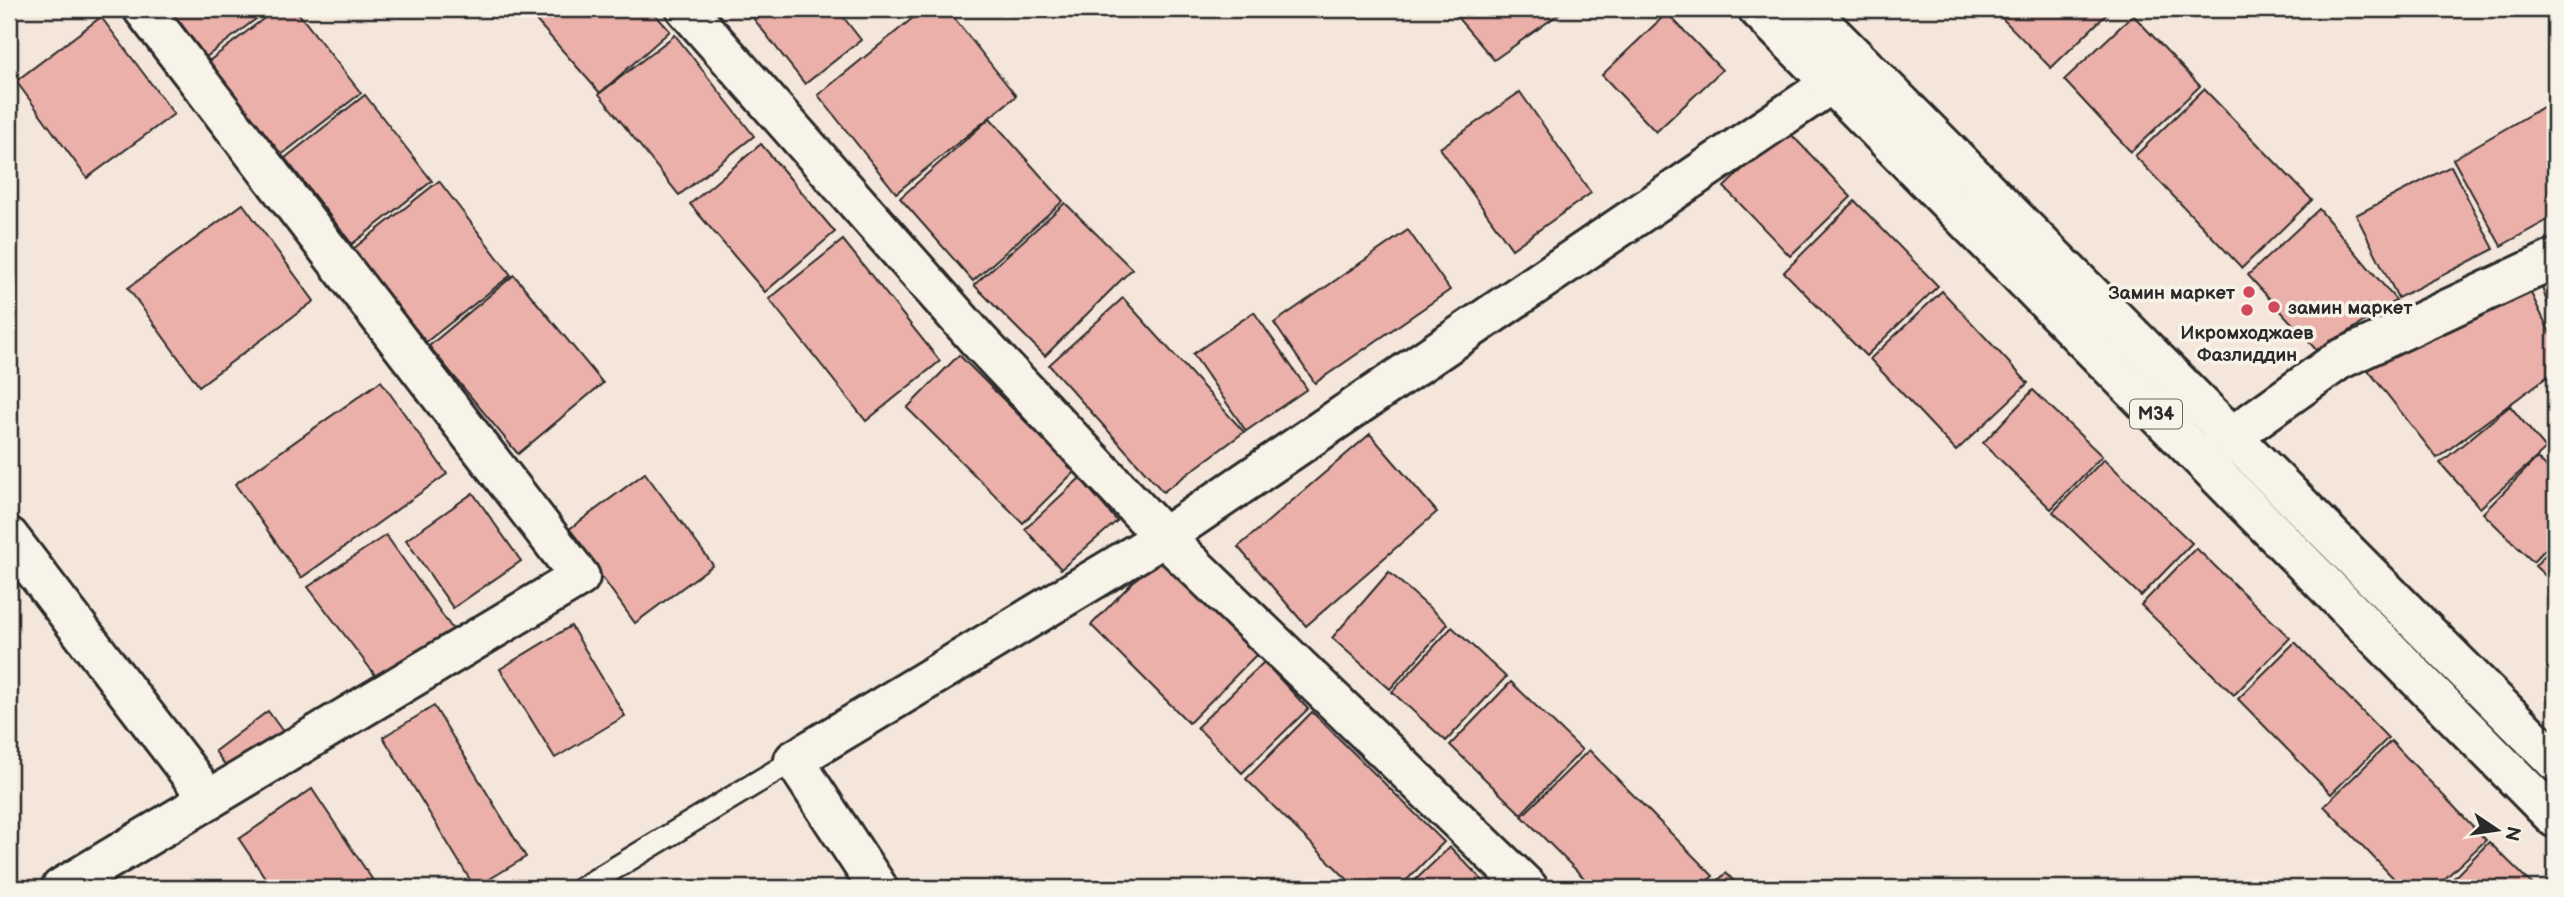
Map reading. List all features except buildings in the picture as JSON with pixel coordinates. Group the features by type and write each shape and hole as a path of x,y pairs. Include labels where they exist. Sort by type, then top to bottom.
{"street":[{"path":"61,888 580,577 143,9"},
{"path":"687,9 978,340 1164,537 1528,888"},
{"name":"M34","path":"1758,9 2555,818"},
{"name":"M34","path":"1807,9 2555,761"},
{"path":"878,888 794,760 1164,537 1832,83"},
{"path":"2204,463 2232,436 2339,360 2555,258"},
{"path":"9,537 209,799"}],"lane":[{"path":"582,888 794,760"}],"place":[{"name":"Замин маркет","path":"2249,292"},
{"name":"замин маркет","path":"2274,307"},
{"name":"Икромходжаев Фазлиддин","path":"2247,310"}]}
